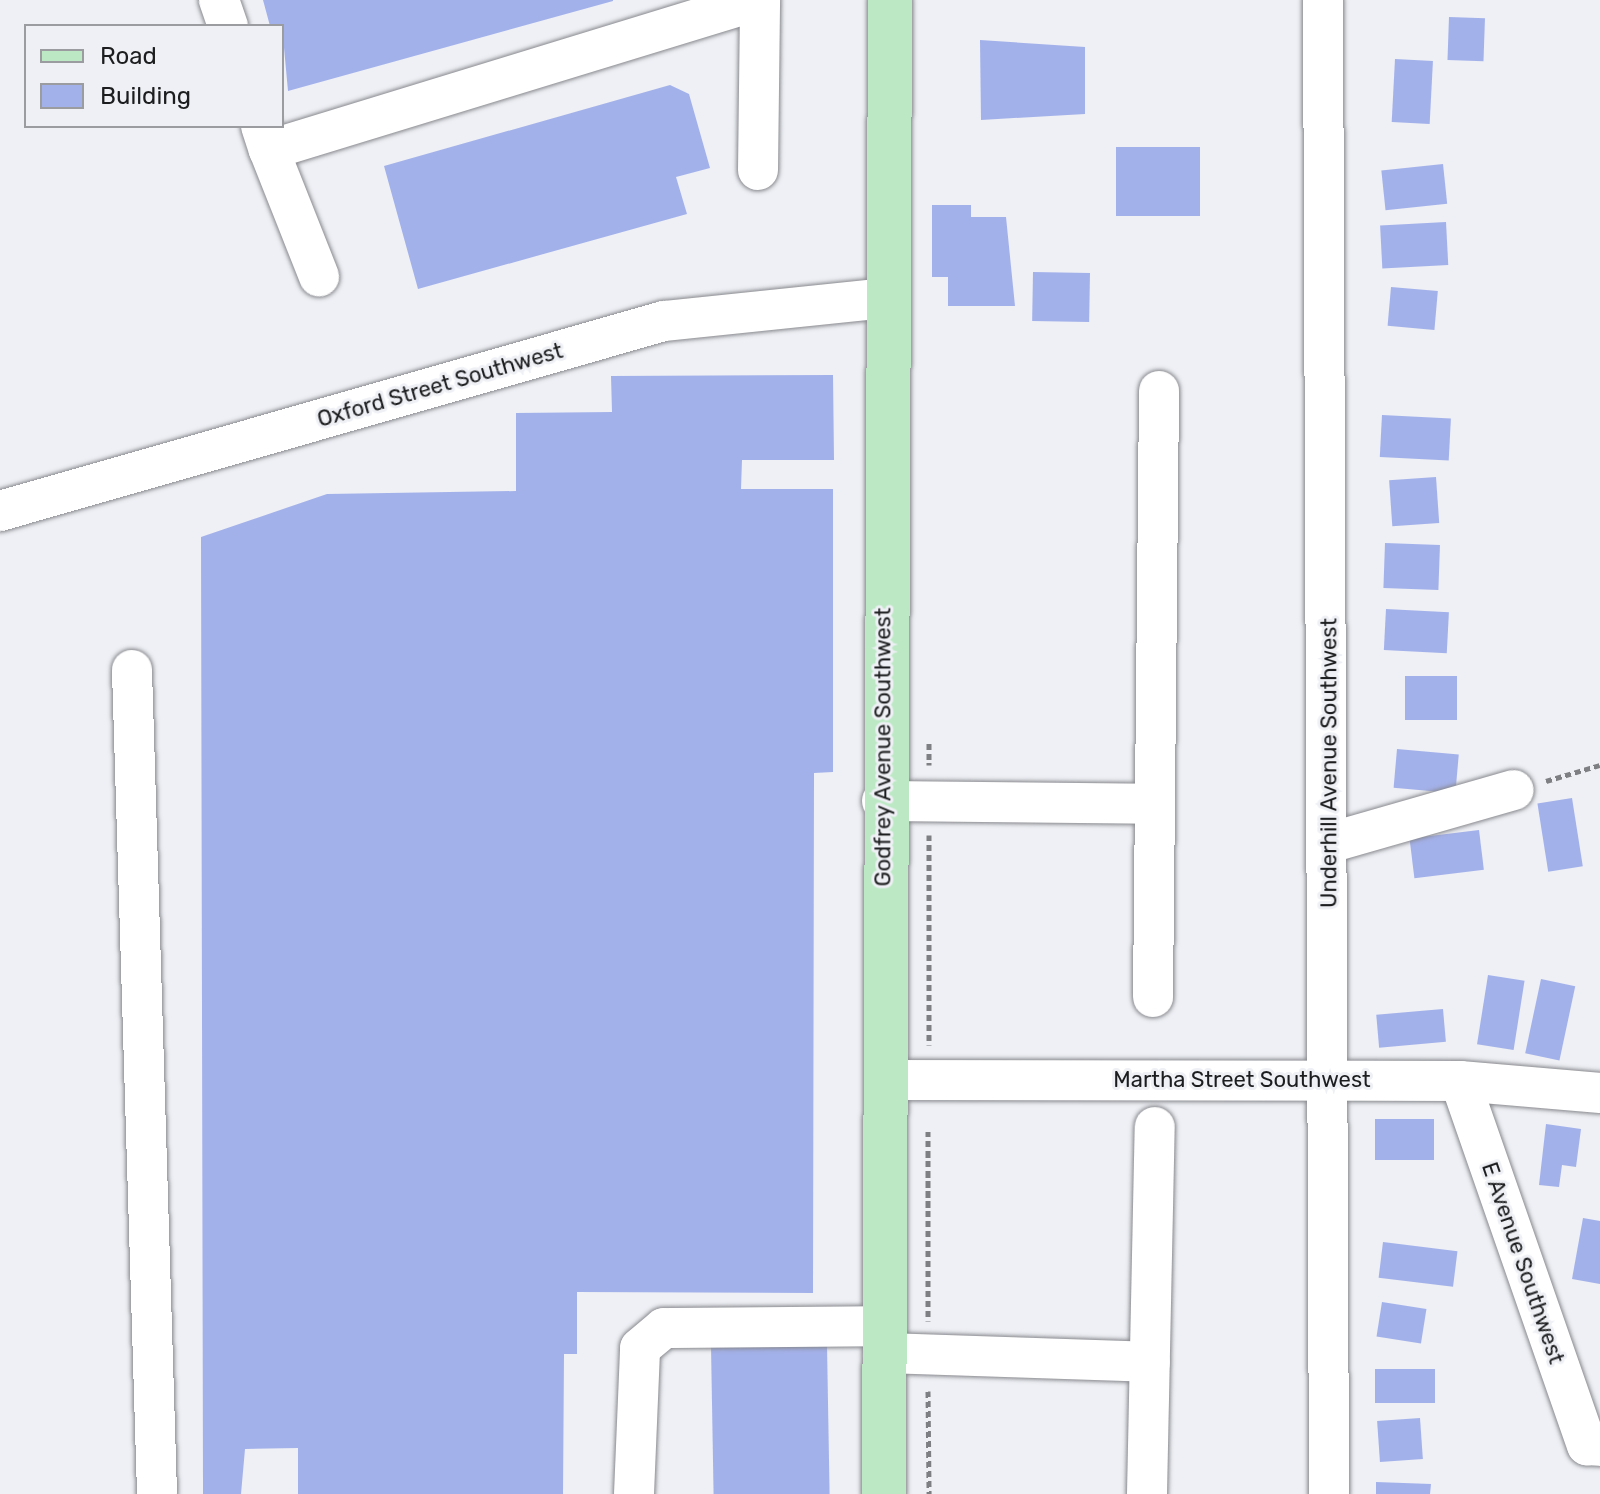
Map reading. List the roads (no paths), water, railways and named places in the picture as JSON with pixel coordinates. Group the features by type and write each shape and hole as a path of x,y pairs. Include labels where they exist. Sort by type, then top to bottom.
{"main road":[{"name":"Godfrey Avenue Southwest","path":"884,1494 882,801 890,0"}],"street":[{"path":"219,0 227,24"},
{"path":"319,276 265,138 760,0 758,170"},
{"name":"Underhill Avenue Southwest","path":"1326,16 1329,1494"},
{"name":"Oxford Street Southwest","path":"0,511 664,321 887,298"},
{"path":"1153,997 1159,391"},
{"path":"132,670 157,1494"},
{"path":"1329,843 1514,790"},
{"path":"882,801 1155,804"},
{"name":"Martha Street Southwest","path":"884,1080 1460,1081 1600,1093"},
{"name":"E Avenue Southwest","path":"1460,1081 1593,1446"},
{"path":"1147,1494 1155,1127"},
{"path":"634,1494 640,1348 664,1328 884,1339 928,1353 1150,1362"}]}
